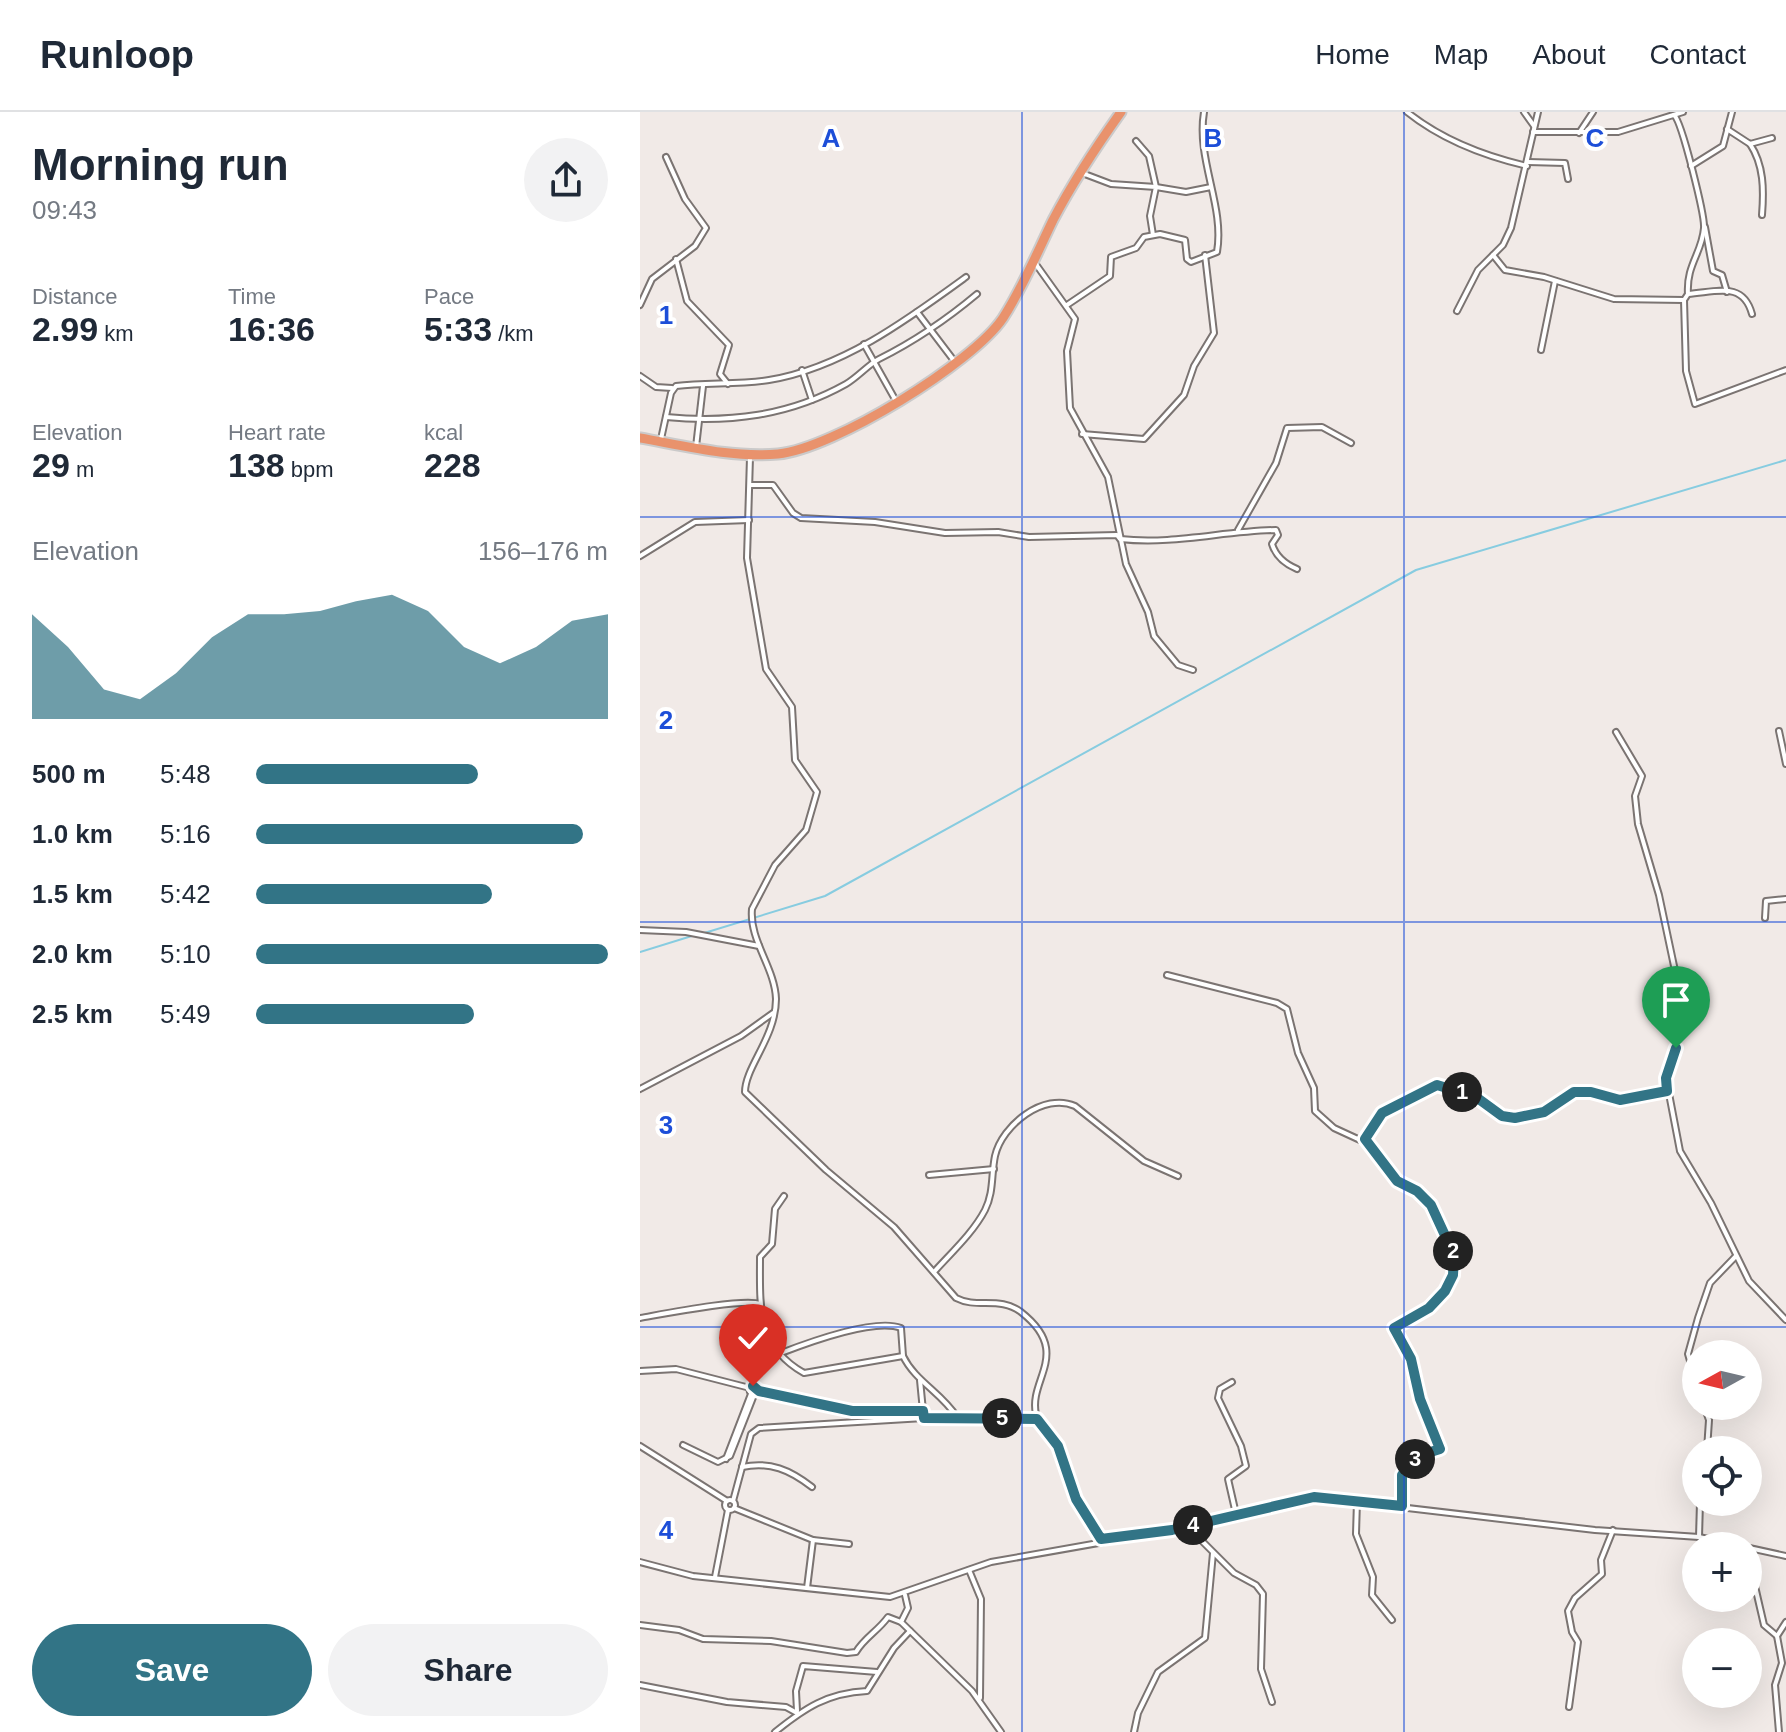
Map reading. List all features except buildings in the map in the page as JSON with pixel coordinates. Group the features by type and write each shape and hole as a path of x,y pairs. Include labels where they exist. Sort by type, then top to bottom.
{"highway":[{"path":"640,438 750,455 781,454 813,446 957,364 998,325 1080,172 1121,112"}],"street":[{"path":"1067,305 1110,276 1112,256 1132,250 1141,238 1153,235 1185,240 1189,261 1215,254 1218,249 1211,187 1203,154 1204,112"},
{"path":"1407,112 1431,130 1470,149 1527,164 1565,163 1568,179"},
{"path":"1524,112 1534,129"},
{"path":"1457,311 1478,270 1503,245 1511,228 1538,112"},
{"path":"1579,133 1593,112"},
{"path":"1534,129 1579,133 1627,130 1683,112"},
{"path":"1690,166 1723,146 1732,112"},
{"path":"1674,115 1680,120 1688,145 1713,271 1722,275 1727,292"},
{"path":"1727,129 1750,144 1757,155 1762,177 1762,215"},
{"path":"1750,144 1772,138"},
{"path":"1136,141 1149,156 1156,187 1150,216 1153,235"},
{"path":"640,305 652,279 695,246 705,226 685,199 666,157"},
{"path":"1080,172 1111,184 1186,192 1211,187"},
{"path":"1705,226 1688,270 1688,294 1684,300 1686,371 1695,404 1786,370"},
{"path":"1082,434 1144,439 1184,395 1194,366 1214,333 1205,255"},
{"path":"1493,255 1505,270 1614,299 1684,300"},
{"path":"676,259 687,301 729,345 720,374 728,384"},
{"path":"1033,262 1075,319 1067,351 1070,408 1111,485 1120,539 1156,641 1178,665 1193,670"},
{"path":"640,376 656,387 672,388 766,380 802,370 864,344 966,277"},
{"path":"1541,350 1555,281"},
{"path":"1688,294 1742,292 1752,314"},
{"path":"666,417 757,416 812,400 929,331 977,294"},
{"path":"917,312 957,364"},
{"path":"864,344 896,401"},
{"path":"802,370 812,400"},
{"path":"696,447 703,386"},
{"path":"660,441 672,388"},
{"path":"1238,530 1276,463 1287,428 1322,427 1351,443"},
{"path":"750,455 747,558 766,669 792,707 795,760 817,792 806,830 775,865 755,899 752,916 775,989 770,1036 752,1069 745,1092 826,1170 886,1219 961,1301 1005,1303 1033,1323 1043,1341 1047,1364 1035,1408 1037,1419 1058,1446 1076,1499 1101,1539"},
{"path":"750,485 773,485 801,518 875,522 945,533 998,532 1029,537 1097,534 1166,542 1238,530 1276,530 1278,535 1272,544 1274,551 1286,564 1297,569"},
{"path":"640,556 695,522 749,520"},
{"path":"1779,731 1786,764"},
{"path":"1616,732 1642,776 1635,796 1638,824 1659,895 1685,1018 1668,1070 1667,1091 1680,1151 1749,1281 1786,1320"},
{"path":"1765,918 1766,901 1786,899"},
{"path":"640,930 686,932 759,946"},
{"path":"1167,975 1277,1003 1287,1009 1298,1053 1314,1088 1315,1111 1341,1133 1365,1139 1397,1181 1417,1191 1431,1205 1454,1255 1453,1275 1445,1291 1429,1308 1394,1328 1411,1359 1420,1399 1440,1449 1418,1456 1402,1475 1402,1506"},
{"path":"640,1089 741,1036 773,1013"},
{"path":"1365,1139 1382,1113 1437,1085 1476,1097 1502,1116 1515,1118 1544,1112 1574,1092 1591,1092 1620,1100 1667,1091"},
{"path":"934,1272 980,1219 990,1199 997,1149 1026,1113 1063,1102 1075,1106 1144,1161 1178,1176"},
{"path":"929,1175 994,1169"},
{"path":"784,1196 775,1209 772,1244 760,1254 762,1322 780,1353 808,1373 903,1356"},
{"path":"1692,1340 1710,1283 1737,1256"},
{"path":"640,1318 689,1312 721,1304 760,1304"},
{"path":"780,1353 861,1330 892,1326 901,1328 903,1356 920,1379 940,1394 957,1417"},
{"path":"640,1371 676,1369 754,1392 852,1411 923,1411"},
{"path":"920,1379 924,1418"},
{"path":"1232,1382 1220,1389 1218,1398 1241,1446 1246,1466 1228,1479 1236,1514"},
{"path":"683,1445 718,1462 726,1459 730,1456 754,1392"},
{"path":"726,1459 754,1392"},
{"path":"715,1577 731,1509 730,1501 751,1434 759,1428 924,1418 1037,1419"},
{"path":"739,1433 751,1434"},
{"path":"640,1446 730,1501"},
{"path":"742,1467 765,1464 779,1467 812,1487"},
{"path":"640,1562 693,1576 874,1597 905,1595 991,1562 1101,1539 1187,1526 1314,1497 1682,1536"},
{"path":"730,1501 731,1509"},
{"path":"1357,1501 1356,1534 1373,1577 1372,1595 1392,1620"},
{"path":"731,1509 813,1540 849,1544"},
{"path":"1187,1526 1213,1553 1263,1594 1261,1669 1272,1702"},
{"path":"1569,1707 1578,1642 1572,1632 1568,1611 1575,1598 1602,1574 1601,1560 1613,1530"},
{"path":"807,1588 813,1540"},
{"path":"1762,1549 1786,1556"},
{"path":"1134,1732 1138,1713 1158,1672 1205,1638 1213,1553"},
{"path":"969,1570 981,1599 980,1700"},
{"path":"901,1622 908,1608 905,1595"},
{"path":"1761,1612 1764,1625 1777,1636 1784,1663 1775,1685 1779,1732"},
{"path":"640,1625 679,1630 703,1639 771,1641 847,1653 856,1652 863,1640 876,1633 888,1617 901,1622 980,1700 1001,1732"},
{"path":"1777,1636 1786,1622"},
{"path":"775,1732 797,1712 838,1695 867,1691 877,1672 910,1631"},
{"path":"797,1712 796,1691 803,1666 877,1672"},
{"path":"640,1685 727,1702 786,1707 797,1712"}],"waterway":[{"path":"701,934 825,896 1416,570 1786,460"},
{"path":"640,952 695,935"}],"route":[{"path":"753,1386 759,1391 852,1411 923,1411 924,1418 1037,1419 1058,1446 1076,1499 1101,1539 1172,1530 1314,1497 1402,1506 1402,1475 1418,1456 1440,1449 1420,1399 1411,1359 1395,1335 1394,1328 1399,1322 1429,1308 1445,1291 1453,1275 1454,1255 1447,1234 1431,1205 1417,1191 1397,1181 1365,1139 1378,1117 1437,1085 1476,1097 1502,1116 1515,1118 1544,1112 1574,1092 1603,1094 1620,1100 1667,1091 1666,1078 1676,1048"}]}
